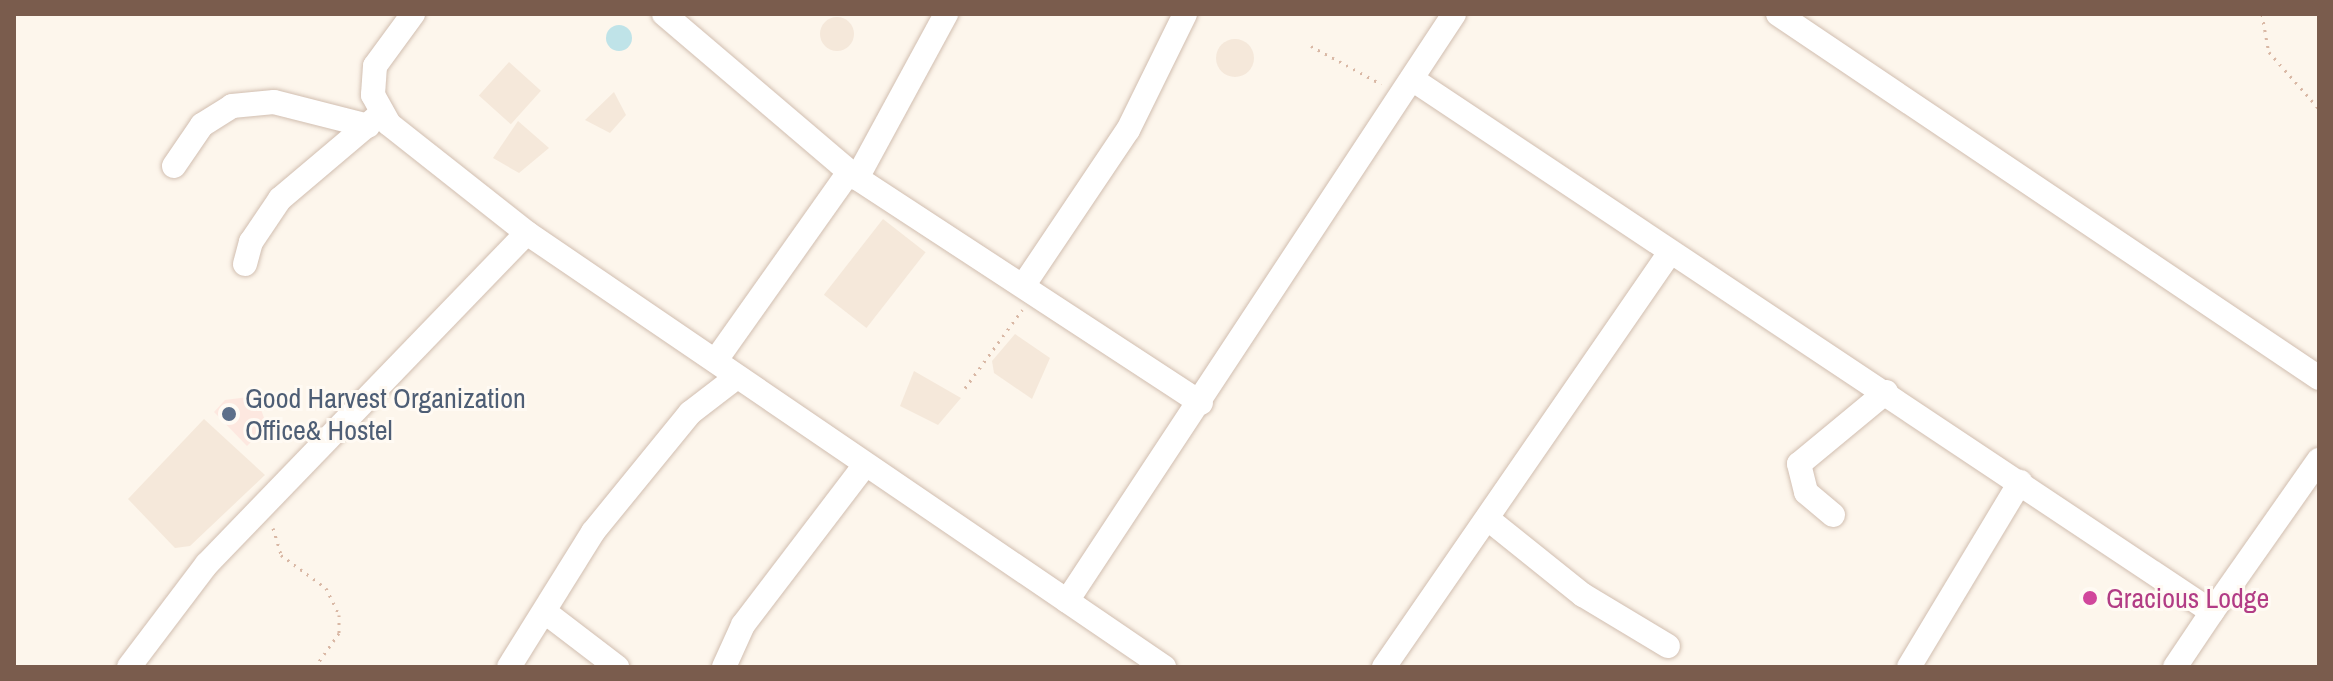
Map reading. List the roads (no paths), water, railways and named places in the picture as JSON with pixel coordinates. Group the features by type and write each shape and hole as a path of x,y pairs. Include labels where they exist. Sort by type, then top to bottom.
{"street":[{"path":"245,264 251,242 280,199 374,120 375,66 392,23 413,14"},
{"path":"664,14 853,175 1030,287 1201,403"},
{"path":"716,360 853,175 946,14"},
{"path":"1030,287 1128,130 1185,14"},
{"path":"1067,601 1201,403 1454,14"},
{"path":"1778,14 2319,378"},
{"path":"1408,85 1668,256 1886,392 2212,612"},
{"path":"174,166 202,125 232,106 274,102 374,120 527,233 716,360 864,466 1164,667"},
{"path":"129,667 207,564 527,233"},
{"path":"1384,667 1668,256"},
{"path":"509,667 602,520 690,413 737,377"},
{"path":"1833,515 1806,492 1799,464 1886,392"},
{"path":"2175,667 2319,460"},
{"path":"724,667 743,625 864,466"},
{"path":"1909,667 2020,482"},
{"path":"1488,519 1583,595 1668,646"},
{"path":"545,612 617,667"}],"water":[{"path":"619,25 628,29 632,38 628,47 619,51 610,47 606,38 610,29"}],"place":[{"name":"Good Harvest Organization Office& Hostel","path":"229,414"},
{"name":"Gracious Lodge","path":"2090,598"}]}
